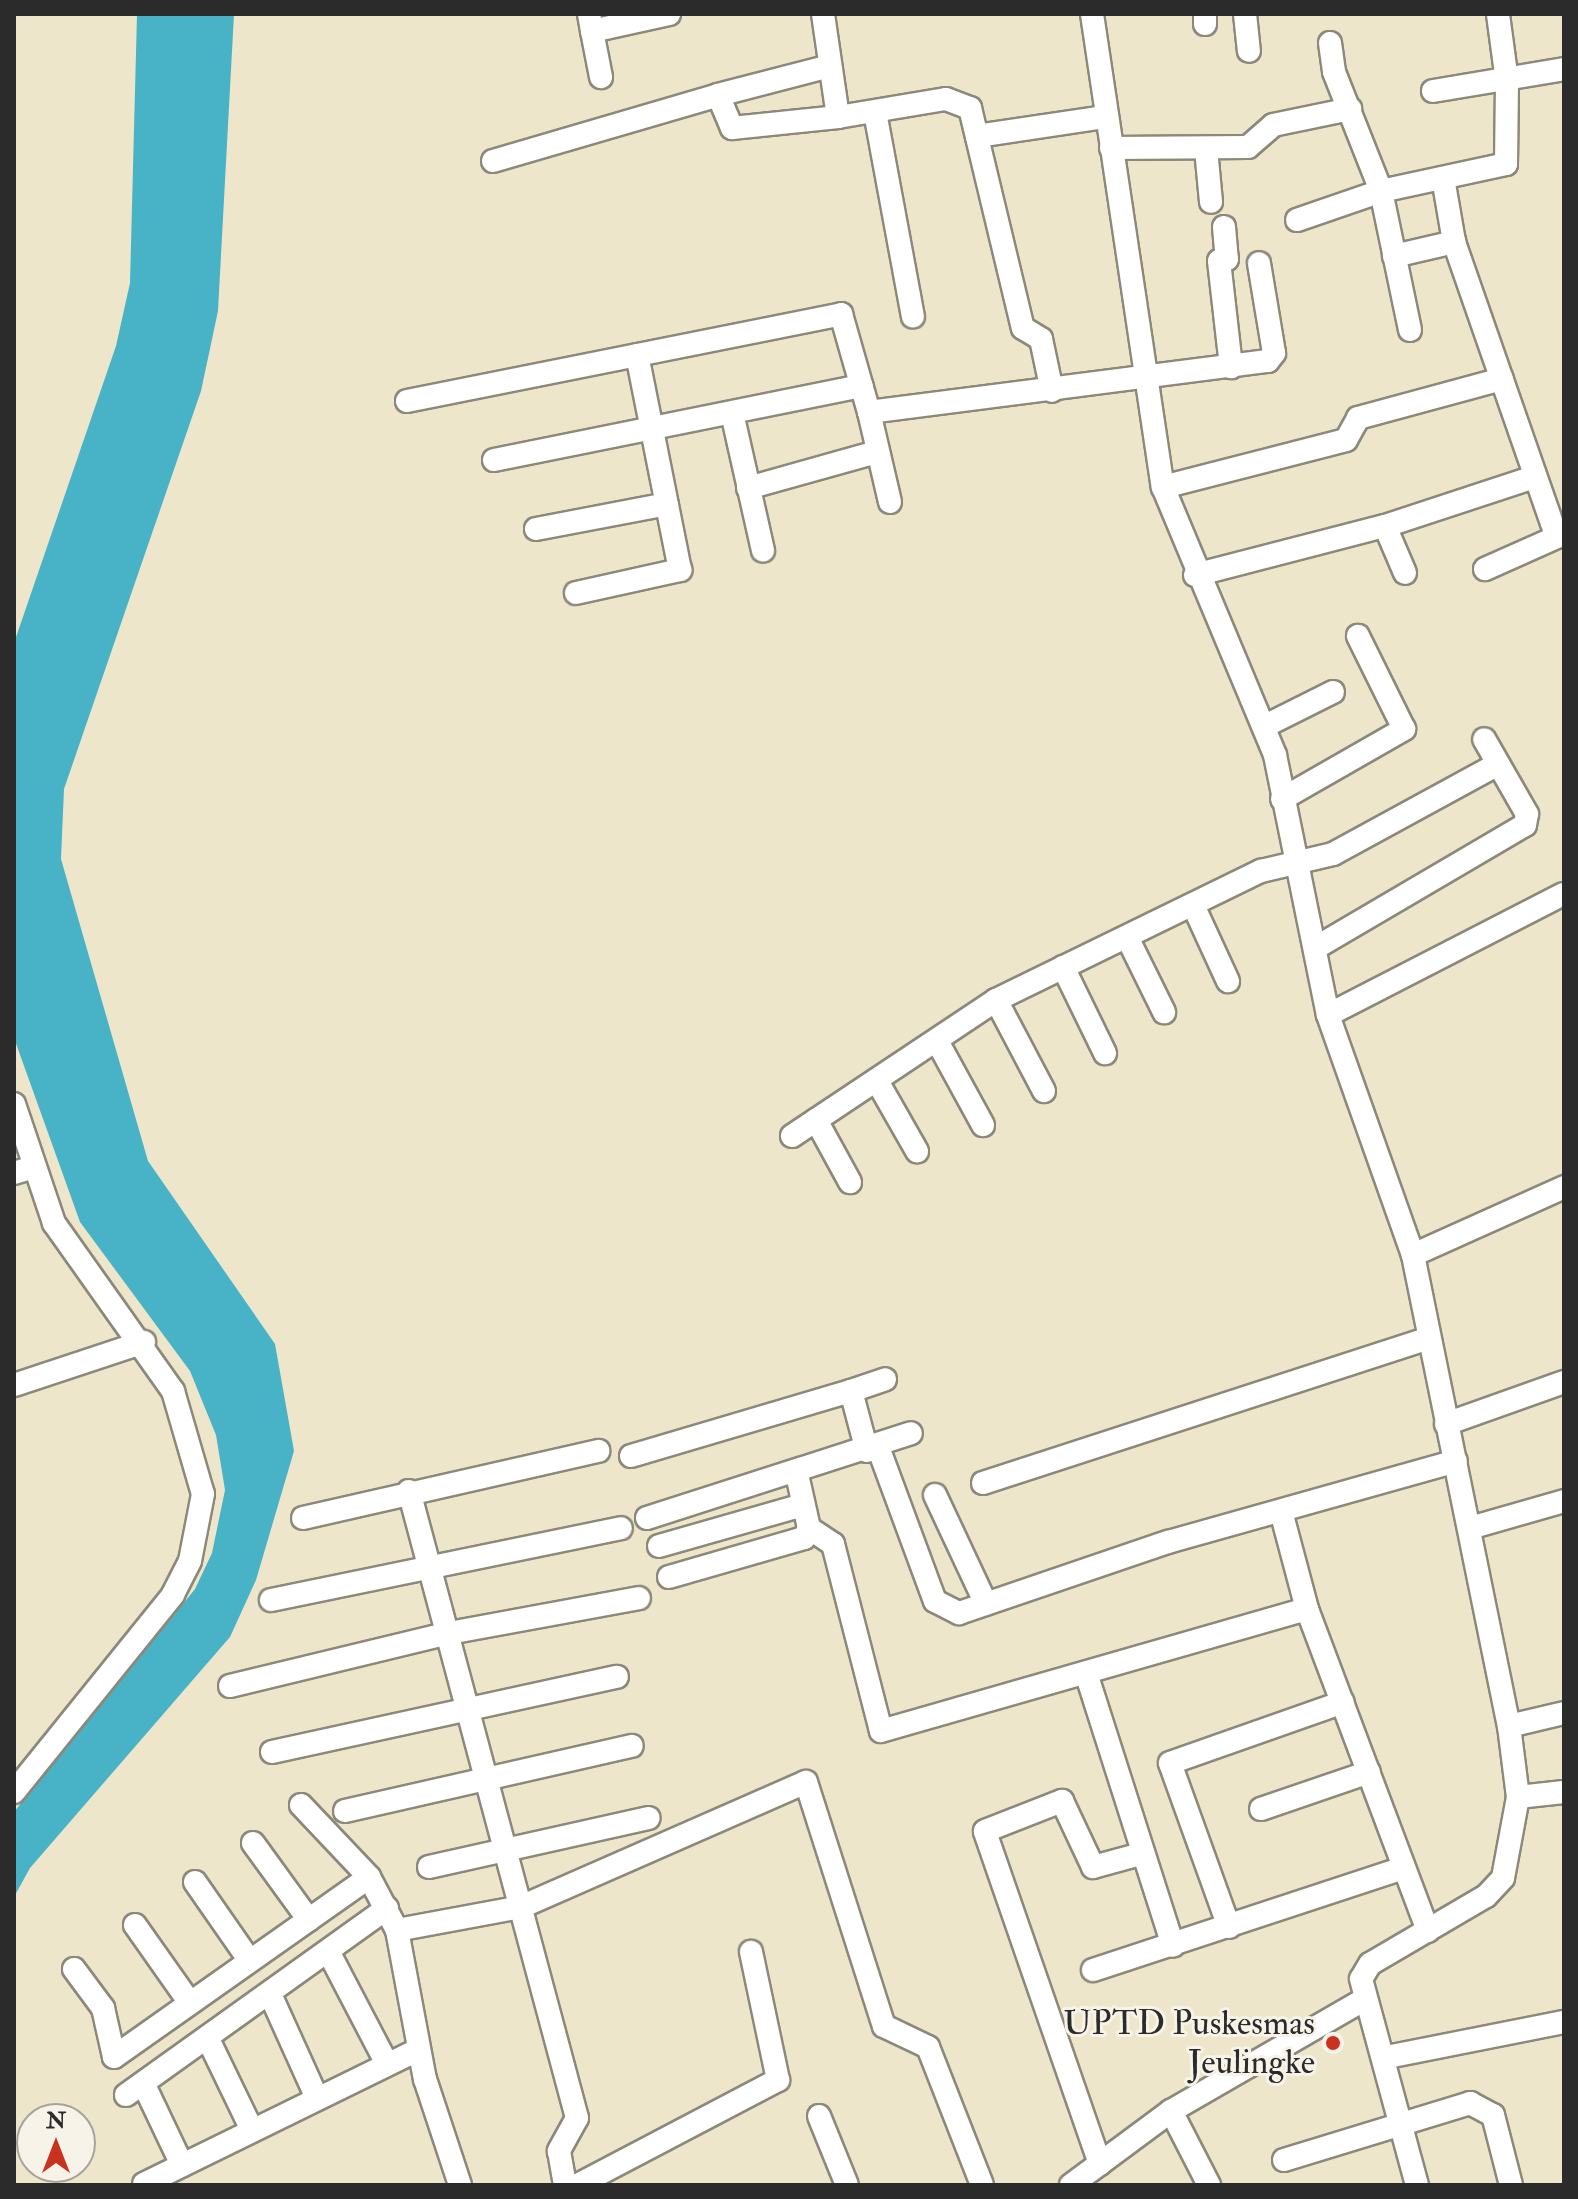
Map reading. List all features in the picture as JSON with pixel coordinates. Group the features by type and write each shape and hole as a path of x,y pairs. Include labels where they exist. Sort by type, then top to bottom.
{"street":[{"path":"601,77 590,22 669,14"},
{"path":"823,14 838,117"},
{"path":"1092,14 1142,380 1163,487 1195,575 1265,726 1317,947 1328,1015 1413,1255 1509,1726 1518,1797 1503,1878 1428,1931 1364,1970 1365,1999 1387,2057 1404,2118 1417,2185"},
{"path":"1245,14 1249,51"},
{"path":"1297,220 1381,191 1506,164 1507,81 1498,14"},
{"path":"1330,43 1350,109 1381,191 1410,330"},
{"path":"493,161 718,95 830,66"},
{"path":"1433,91 1564,69"},
{"path":"718,95 732,128 838,117 955,98 970,108 1023,328 1041,339 1052,391"},
{"path":"1111,148 1248,147 1273,125 1350,109"},
{"path":"875,112 913,317"},
{"path":"977,136 1104,117"},
{"path":"1206,149 1211,202"},
{"path":"1443,178 1454,242 1502,379 1531,478 1557,511 1556,539 1485,569"},
{"path":"1224,227 1227,259 1219,261 1231,367"},
{"path":"1394,256 1454,242"},
{"path":"869,412 1142,380 1268,361 1274,353 1259,263"},
{"path":"407,401 841,314 890,502"},
{"path":"576,593 680,570 637,355"},
{"path":"1163,487 1346,440 1358,418 1502,379"},
{"path":"494,460 862,386"},
{"path":"732,413 763,551"},
{"path":"748,488 877,452"},
{"path":"1195,575 1385,526 1531,478"},
{"path":"536,529 667,504"},
{"path":"1385,526 1405,573"},
{"path":"1282,799 1404,729 1358,636"},
{"path":"1265,726 1333,692"},
{"path":"1317,947 1525,825 1527,814 1484,739"},
{"path":"792,1136 996,1000 1261,871 1298,865 1333,854 1498,764"},
{"path":"1328,1015 1563,894"},
{"path":"1193,905 1228,981"},
{"path":"1127,937 1164,1012"},
{"path":"1063,967 1105,1053"},
{"path":"996,1000 1044,1091"},
{"path":"937,1041 983,1125"},
{"path":"877,1081 917,1151"},
{"path":"14,1104 24,1170 54,1223 144,1342 197,1452 203,1494 190,1561 153,1622 14,1792"},
{"path":"816,1120 850,1182"},
{"path":"1413,1255 1564,1187"},
{"path":"983,1483 1428,1338"},
{"path":"14,1385 144,1342"},
{"path":"631,1456 885,1379"},
{"path":"1446,1424 1564,1382"},
{"path":"851,1391 935,1601 959,1613 1168,1542 1282,1515 1456,1461"},
{"path":"647,1518 873,1449 911,1433"},
{"path":"303,1518 409,1491 599,1451"},
{"path":"669,1577 804,1538 809,1528 796,1470"},
{"path":"409,1491 449,1633 502,1850 521,1907 577,2118 559,2151 565,2185"},
{"path":"935,1495 986,1604"},
{"path":"1470,1528 1564,1501"},
{"path":"659,1546 803,1505"},
{"path":"1282,1515 1307,1609 1428,1931"},
{"path":"271,1600 621,1528"},
{"path":"809,1528 833,1544 881,1731 1087,1676 1307,1609"},
{"path":"230,1686 449,1633 639,1598"},
{"path":"1087,1676 1141,1854 1173,1946"},
{"path":"272,1752 466,1707 617,1677"},
{"path":"1229,1927 1170,1763 1343,1702"},
{"path":"1509,1726 1564,1713"},
{"path":"345,1811 632,1746"},
{"path":"1261,1809 1369,1772"},
{"path":"397,1930 521,1907 809,1783 884,2026 928,2047 982,2185"},
{"path":"1518,1797 1564,1792"},
{"path":"1100,2164 985,1831 1062,1801 1093,1867 1141,1854"},
{"path":"301,1805 369,1877 397,1930 419,2049 460,2185"},
{"path":"429,1867 649,1818"},
{"path":"253,1843 309,1920"},
{"path":"1093,1970 1403,1868"},
{"path":"74,1969 103,2008 114,2057 369,1877"},
{"path":"195,1882 250,1961"},
{"path":"182,2165 135,2090 387,1908"},
{"path":"135,1925 190,2003"},
{"path":"328,1951 387,2064"},
{"path":"578,2185 778,2080 751,1952"},
{"path":"270,1994 317,2098"},
{"path":"1071,2185 1171,2111 1365,1999"},
{"path":"1387,2057 1564,2022"},
{"path":"208,2039 252,2130"},
{"path":"144,2184 419,2049"},
{"path":"1284,2160 1404,2118 1482,2105 1493,2115 1511,2185"},
{"path":"1171,2111 1209,2185"},
{"path":"819,2116 847,2185"}],"water":[{"path":"137,14 234,14 218,311 201,391 64,789 61,859 148,1161 275,1344 294,1451 256,1580 230,1637 30,1868 14,1897 14,1812 195,1589 212,1553 225,1490 216,1435 190,1371 80,1222 14,1038 14,643 116,346 130,283"}],"place":[{"name":"UPTD Puskesmas Jeulingke","path":"1333,2043"}]}
